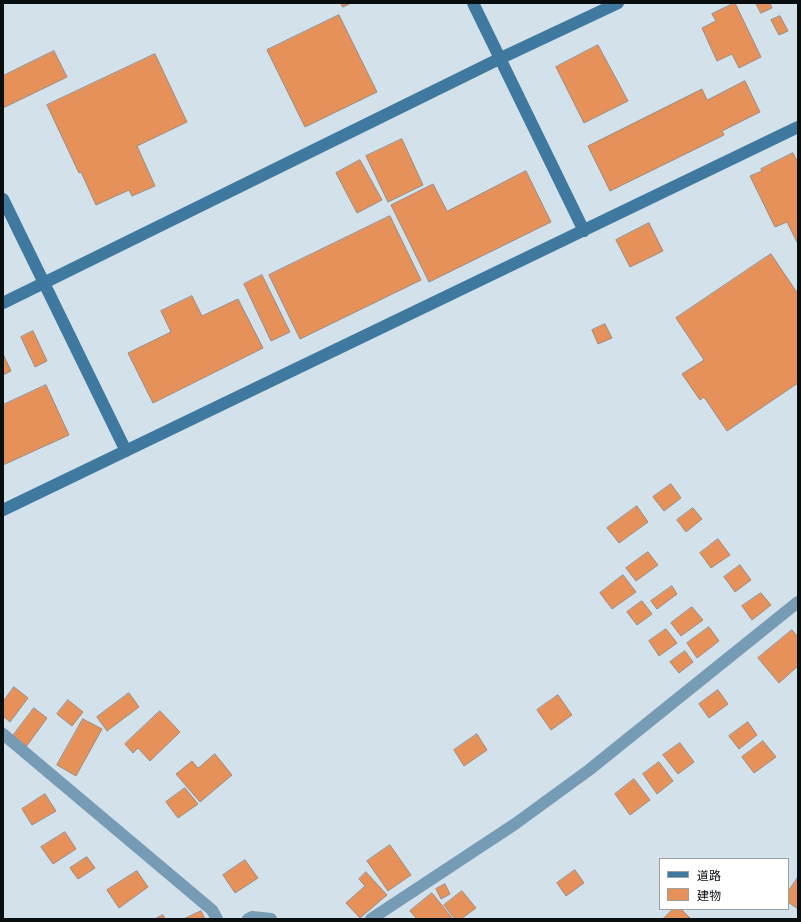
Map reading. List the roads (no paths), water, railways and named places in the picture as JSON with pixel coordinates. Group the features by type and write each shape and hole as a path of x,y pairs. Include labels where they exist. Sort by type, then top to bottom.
{"street":[{"path":"474,3 584,231"},
{"path":"3,303 501,58 618,3"},
{"path":"3,510 798,127"},
{"path":"3,199 126,451"},
{"path":"372,919 515,824 589,770 798,602"},
{"path":"3,734 212,910 217,919"},
{"path":"248,919 252,917 271,919"}]}
